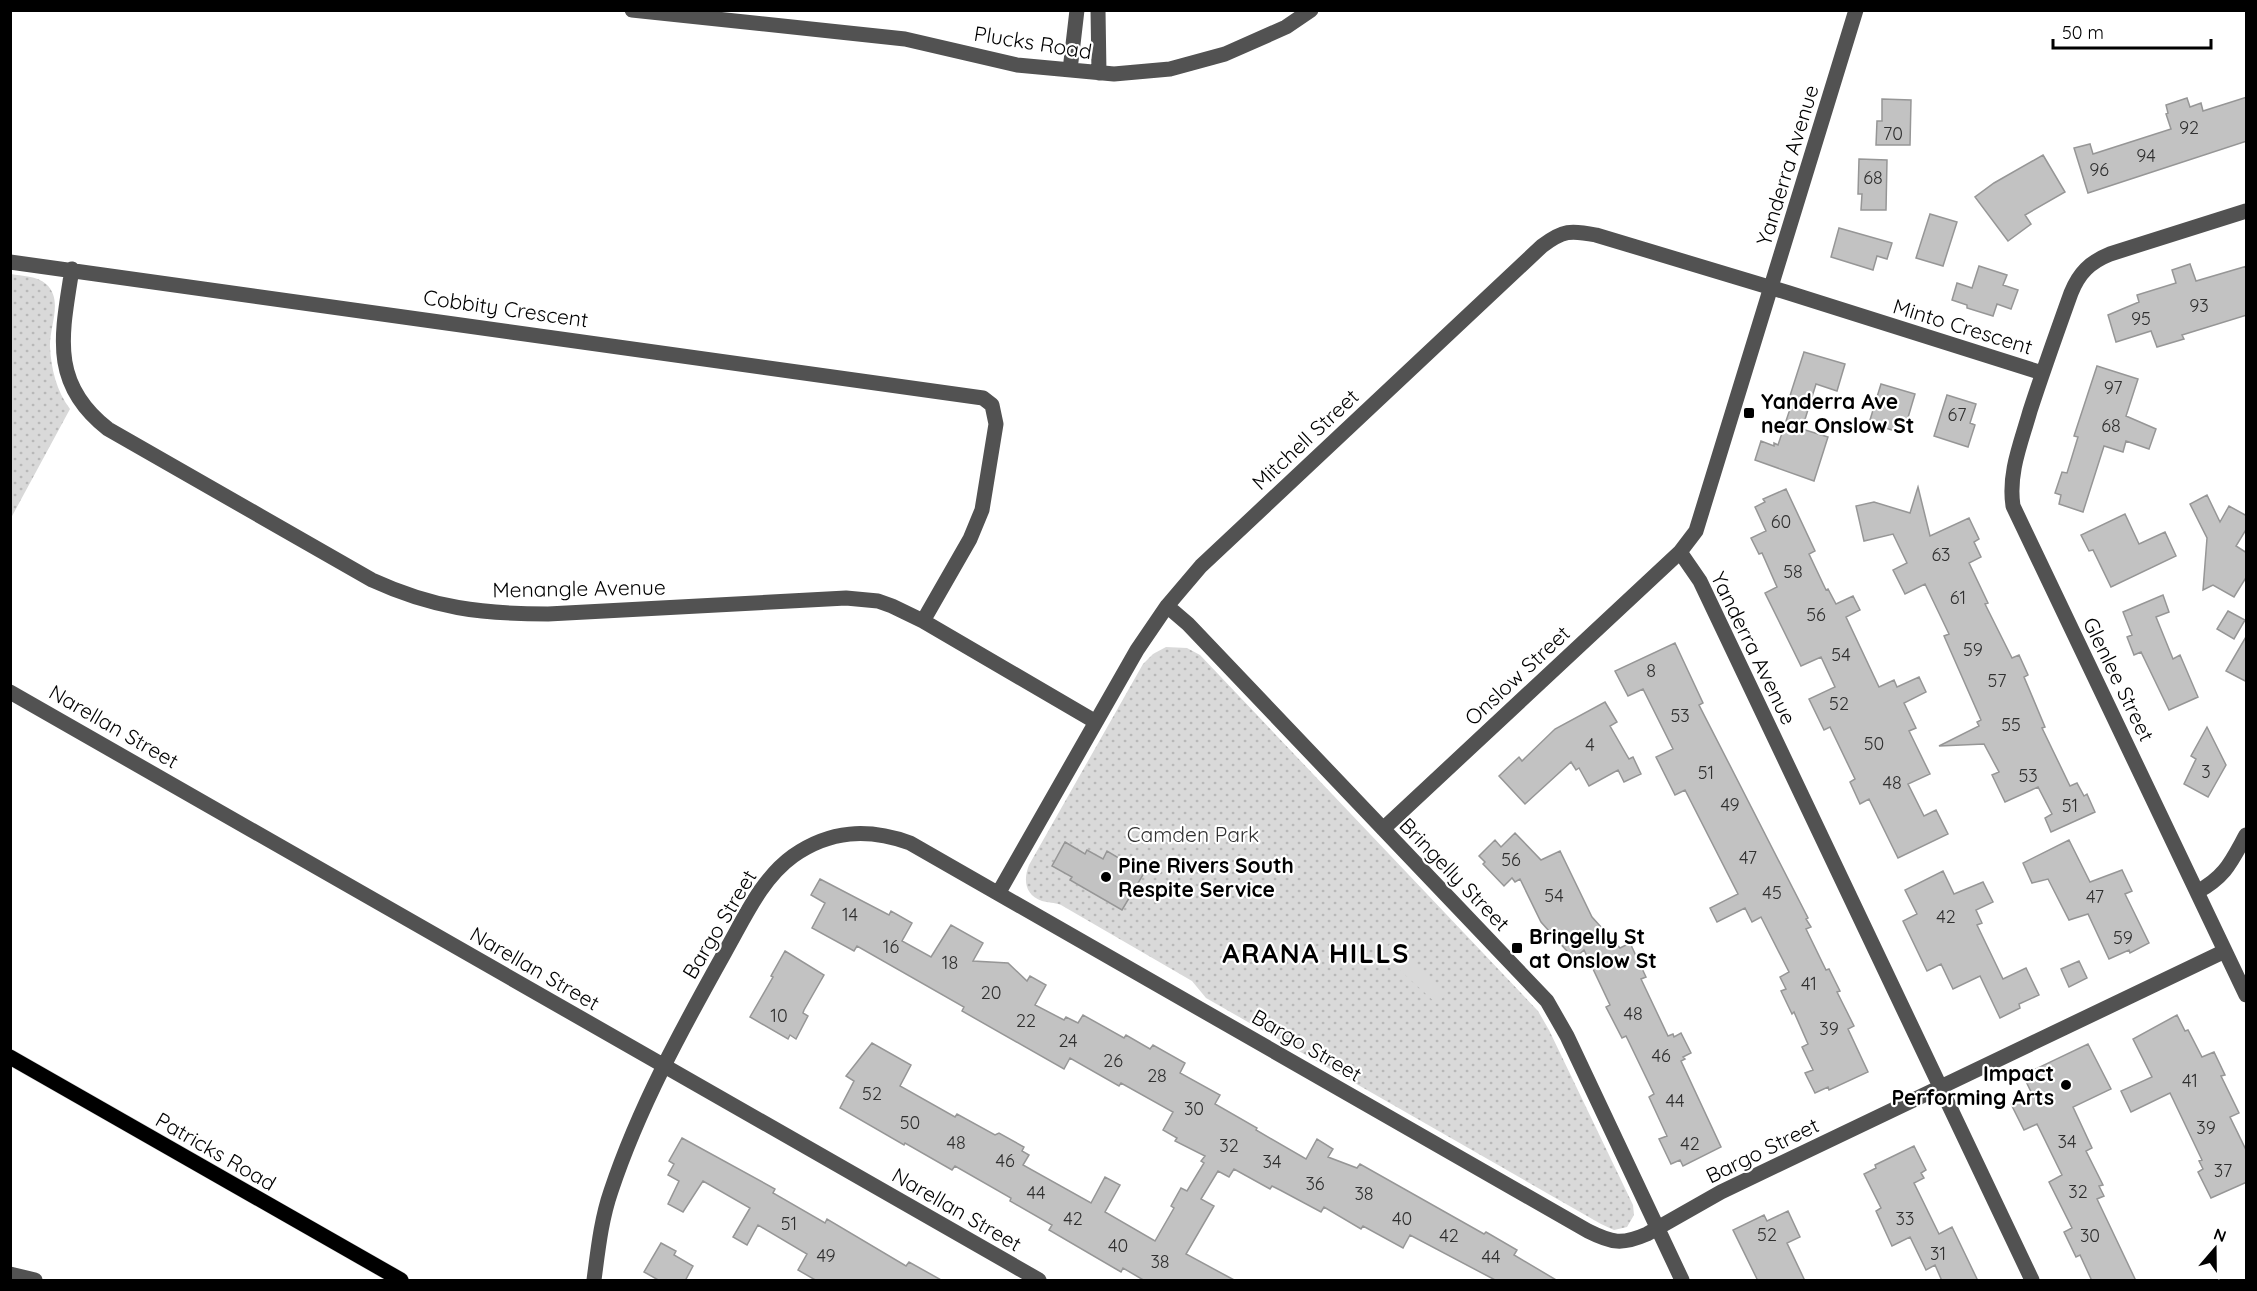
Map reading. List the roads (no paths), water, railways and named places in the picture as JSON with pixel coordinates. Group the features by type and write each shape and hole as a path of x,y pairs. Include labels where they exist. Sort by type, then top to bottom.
{"main road":[{"name":"Patricks Road","path":"10,1057 401,1281"}],"street":[{"name":"Plucks Road","path":"632,10 905,39 1017,65 1114,74 1170,69 1225,54 1286,27 1311,10"},
{"path":"1070,70 1077,10"},
{"path":"1098,10 1099,73"},
{"name":"Yanderra Avenue","path":"1856,10 1701,517 1692,537 1680,552 1700,581 2032,1281"},
{"name":"Minto Crescent","path":"1771,289 2042,373 2074,286 2085,268 2110,254 2247,211"},
{"name":"Mitchell Street","path":"999,892 1137,650 1167,606 1201,566 1542,246 1562,232 1572,231 1596,236 1771,289"},
{"name":"Cobbity Crescent","path":"10,261 977,396 998,401 982,510 970,539 924,621"},
{"name":"Menangle Avenue","path":"72,269 64,326 64,363 73,392 93,417 108,429 372,579 405,595 435,604 524,614 862,598 885,603 924,621 1096,722"},
{"name":"Glenlee Street","path":"2042,373 2016,459 2011,492 2013,506 2247,995"},
{"name":"Onslow Street","path":"1383,829 1680,552"},
{"name":"Bringelly Street","path":"1167,606 1188,624 1546,1001 1567,1036 1682,1281"},
{"name":"Narellan Street","path":"10,692 1039,1281"},
{"name":"Bargo Street","path":"594,1281 603,1220 611,1190 684,1025 760,892 792,857 809,846 832,837 870,832 910,843 1588,1231 1610,1241 1618,1242 1635,1239 1721,1192 2225,951"},
{"path":"2198,892 2214,883 2228,868 2247,835"},
{"path":"10,1274 35,1281"}],"place":[{"name":"Yanderra Ave near Onslow St","path":"1749,413"},
{"name":"Pine Rivers South Respite Service","path":"1106,877"},
{"name":"Bringelly St at Onslow St","path":"1517,948"},
{"name":"Impact Performing Arts","path":"2066,1085"}],"district":[{"name":"ARANA HILLS","path":"1316,953"}],"park label":[{"name":"Camden Park","path":"1193,834"}]}
